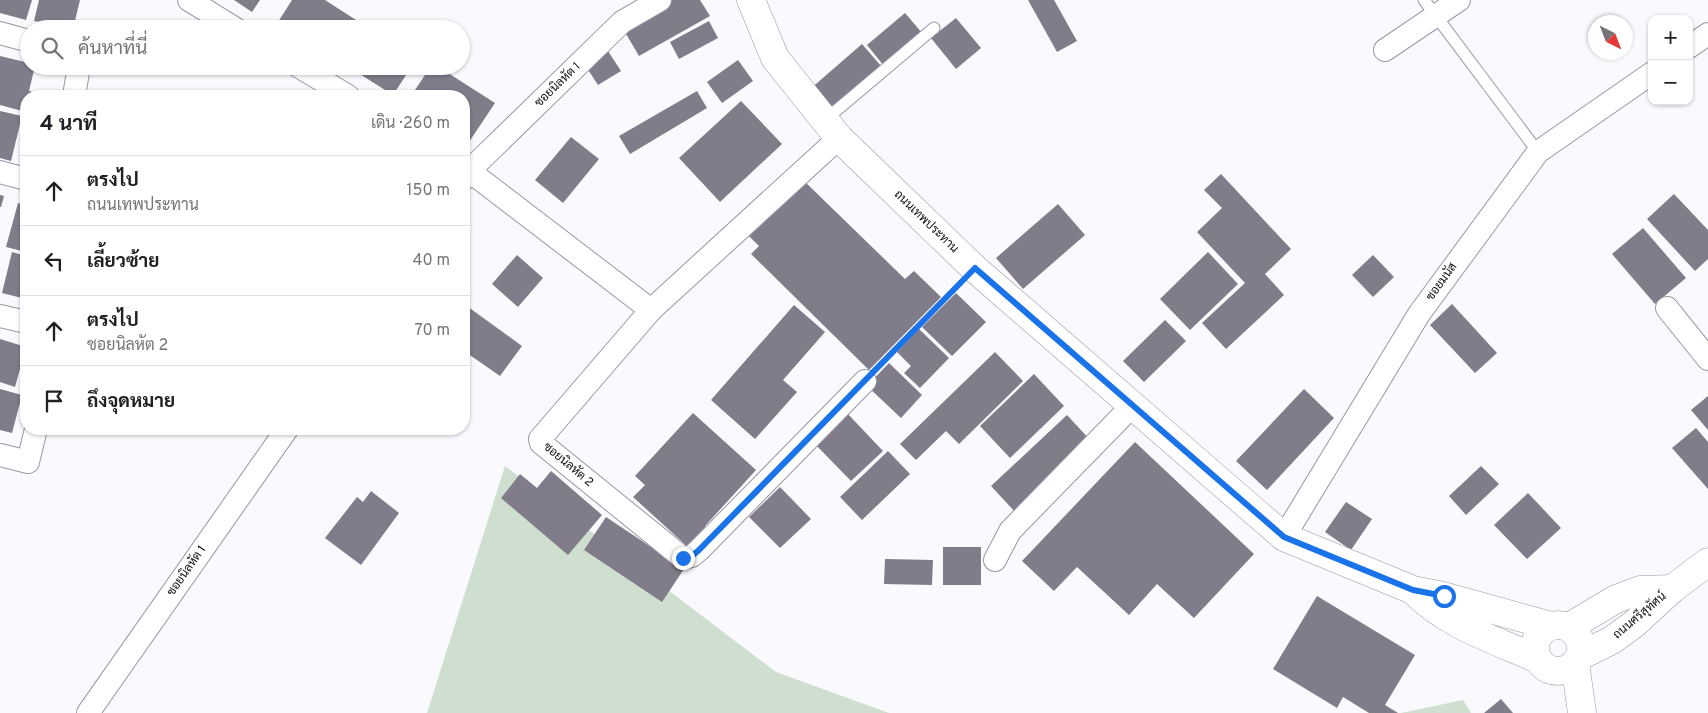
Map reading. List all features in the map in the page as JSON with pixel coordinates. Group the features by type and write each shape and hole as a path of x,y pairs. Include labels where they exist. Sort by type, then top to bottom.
{"street":[{"path":"189,0 221,20"},
{"name":"ซอยนิลหัต 1","path":"470,168 622,22 660,0"},
{"name":"ถนนเทพประทาน","path":"751,0 775,58 832,129 975,268 1284,537 1413,590 1444,596 1560,626"},
{"path":"1385,50 1430,8 1458,0"},
{"path":"0,33 20,39"},
{"path":"1693,44 1708,34"},
{"path":"75,90 78,75"},
{"path":"313,75 338,90"},
{"name":"ซอยมนัส","path":"1284,537 1419,314 1538,152 1648,76"},
{"name":"ซอยนิลหัต 2","path":"832,129 651,310 540,439 541,443 683,558 692,556 699,550 865,381"},
{"path":"0,172 20,177"},
{"path":"470,175 651,310"},
{"path":"1667,308 1708,359"},
{"path":"0,316 20,321"},
{"path":"995,560 1010,531 1133,405"},
{"path":"0,455 28,462 35,435"},
{"name":"ซอยนิลหัต 1","path":"88,713 283,435"},
{"name":"ถนนศรีสุทัศน์","path":"1562,662 1612,640 1672,589 1708,562"},
{"name":"ถนนศรีสุทัศน์","path":"1560,626 1640,590 1672,589"},
{"name":"ถนนเทพประทาน","path":"1413,590 1428,606 1447,617 1562,662"},
{"path":"1562,662 1582,649 1578,636 1560,626 1542,632 1537,638 1536,652 1562,662 1582,713"},
{"path":"1562,662 1575,713"}],"lane":[{"path":"1430,8 1538,152"},
{"path":"832,129 934,28"}],"path":[{"path":"865,381 975,268"}],"green space":[{"path":"505,466 776,672 889,713 427,713"},
{"path":"1463,700 1471,713 1401,713"}],"building":[{"path":"0,0 32,0 26,20 0,13"},
{"path":"39,0 80,0 75,20 34,20"},
{"path":"234,0 260,0 252,12"},
{"path":"292,0 325,0 356,20 279,20"},
{"path":"669,0 700,0 710,16 639,56 622,27"},
{"path":"1028,0 1054,0 1077,41 1057,52"},
{"path":"905,13 923,34 884,66 867,45"},
{"path":"956,18 981,48 956,69 931,38"},
{"path":"709,21 718,38 679,59 670,42"},
{"path":"862,44 881,66 828,112 809,90"},
{"path":"606,48 621,71 598,85 583,62"},
{"path":"0,56 20,61 20,75 33,75 29,90 20,90 20,110 0,105"},
{"path":"738,60 753,81 722,103 707,82"},
{"path":"361,75 406,75 396,90 385,90"},
{"path":"425,75 451,75 495,103 470,140 470,90 415,90"},
{"path":"697,91 707,108 630,154 619,136"},
{"path":"741,101 782,144 720,202 679,158"},
{"path":"0,111 20,116 20,124 11,161 0,158"},
{"path":"571,137 599,159 563,203 535,180"},
{"path":"1221,174 1291,249 1265,274 1284,295 1226,349 1202,323 1245,283 1197,232 1222,208 1204,190"},
{"path":"801,178 905,279 914,271 941,297 869,370 751,254 759,246 746,233"},
{"path":"1674,194 1708,230 1708,259 1695,271 1647,219"},
{"path":"0,195 4,196 1,207 0,207"},
{"path":"18,203 20,204 20,250 6,247"},
{"path":"1058,204 1085,235 1023,289 996,258"},
{"path":"1643,228 1686,278 1655,304 1612,254"},
{"path":"12,252 20,254 20,298 2,293"},
{"path":"1208,252 1238,284 1190,330 1160,299"},
{"path":"517,255 543,278 518,307 492,284"},
{"path":"1373,255 1394,277 1373,297 1352,275"},
{"path":"956,293 986,322 952,356 922,327"},
{"path":"1452,304 1497,353 1475,373 1430,325"},
{"path":"794,305 825,332 783,380 797,392 755,439 711,400"},
{"path":"470,308 522,346 500,376 470,355"},
{"path":"1165,320 1186,341 1144,382 1123,361"},
{"path":"919,329 949,358 920,388 904,373 911,366 897,352"},
{"path":"0,339 20,345 20,369 15,387 0,382"},
{"path":"995,352 1023,381 959,444 946,431 916,460 900,444"},
{"path":"889,363 922,395 901,418 867,386"},
{"path":"1034,374 1064,406 1010,458 980,426"},
{"path":"0,389 20,394 20,403 12,433 0,430"},
{"path":"1304,389 1334,418 1267,490 1236,461"},
{"path":"1708,396 1708,430 1691,410"},
{"path":"846,412 883,451 851,481 814,443"},
{"path":"693,413 756,470 705,526 707,528 689,548 633,497 645,485 635,476"},
{"path":"1067,415 1092,442 1016,513 991,486"},
{"path":"1696,428 1708,442 1708,489 1672,448"},
{"path":"1135,442 1254,554 1194,618 1157,584 1129,615 1077,567 1054,591 1022,561"},
{"path":"888,451 910,474 862,520 840,497"},
{"path":"1481,466 1499,484 1466,515 1449,496"},
{"path":"551,471 602,515 568,555 501,498 520,474 537,488"},
{"path":"780,487 811,519 780,548 749,517"},
{"path":"371,491 399,513 361,565 325,538 357,497 363,502"},
{"path":"1528,493 1561,528 1527,559 1494,525"},
{"path":"1346,502 1372,519 1351,550 1325,532"},
{"path":"606,517 684,569 662,602 584,550"},
{"path":"943,547 981,547 981,585 943,585"},
{"path":"885,559 933,560 932,585 884,584"},
{"path":"1317,596 1415,655 1385,705 1398,713 1369,713 1343,697 1337,708 1273,669"},
{"path":"1501,699 1513,713 1484,713"}],"route":[{"path":"683,558 692,556 699,550 975,268 1284,537 1413,590 1444,596"}]}
